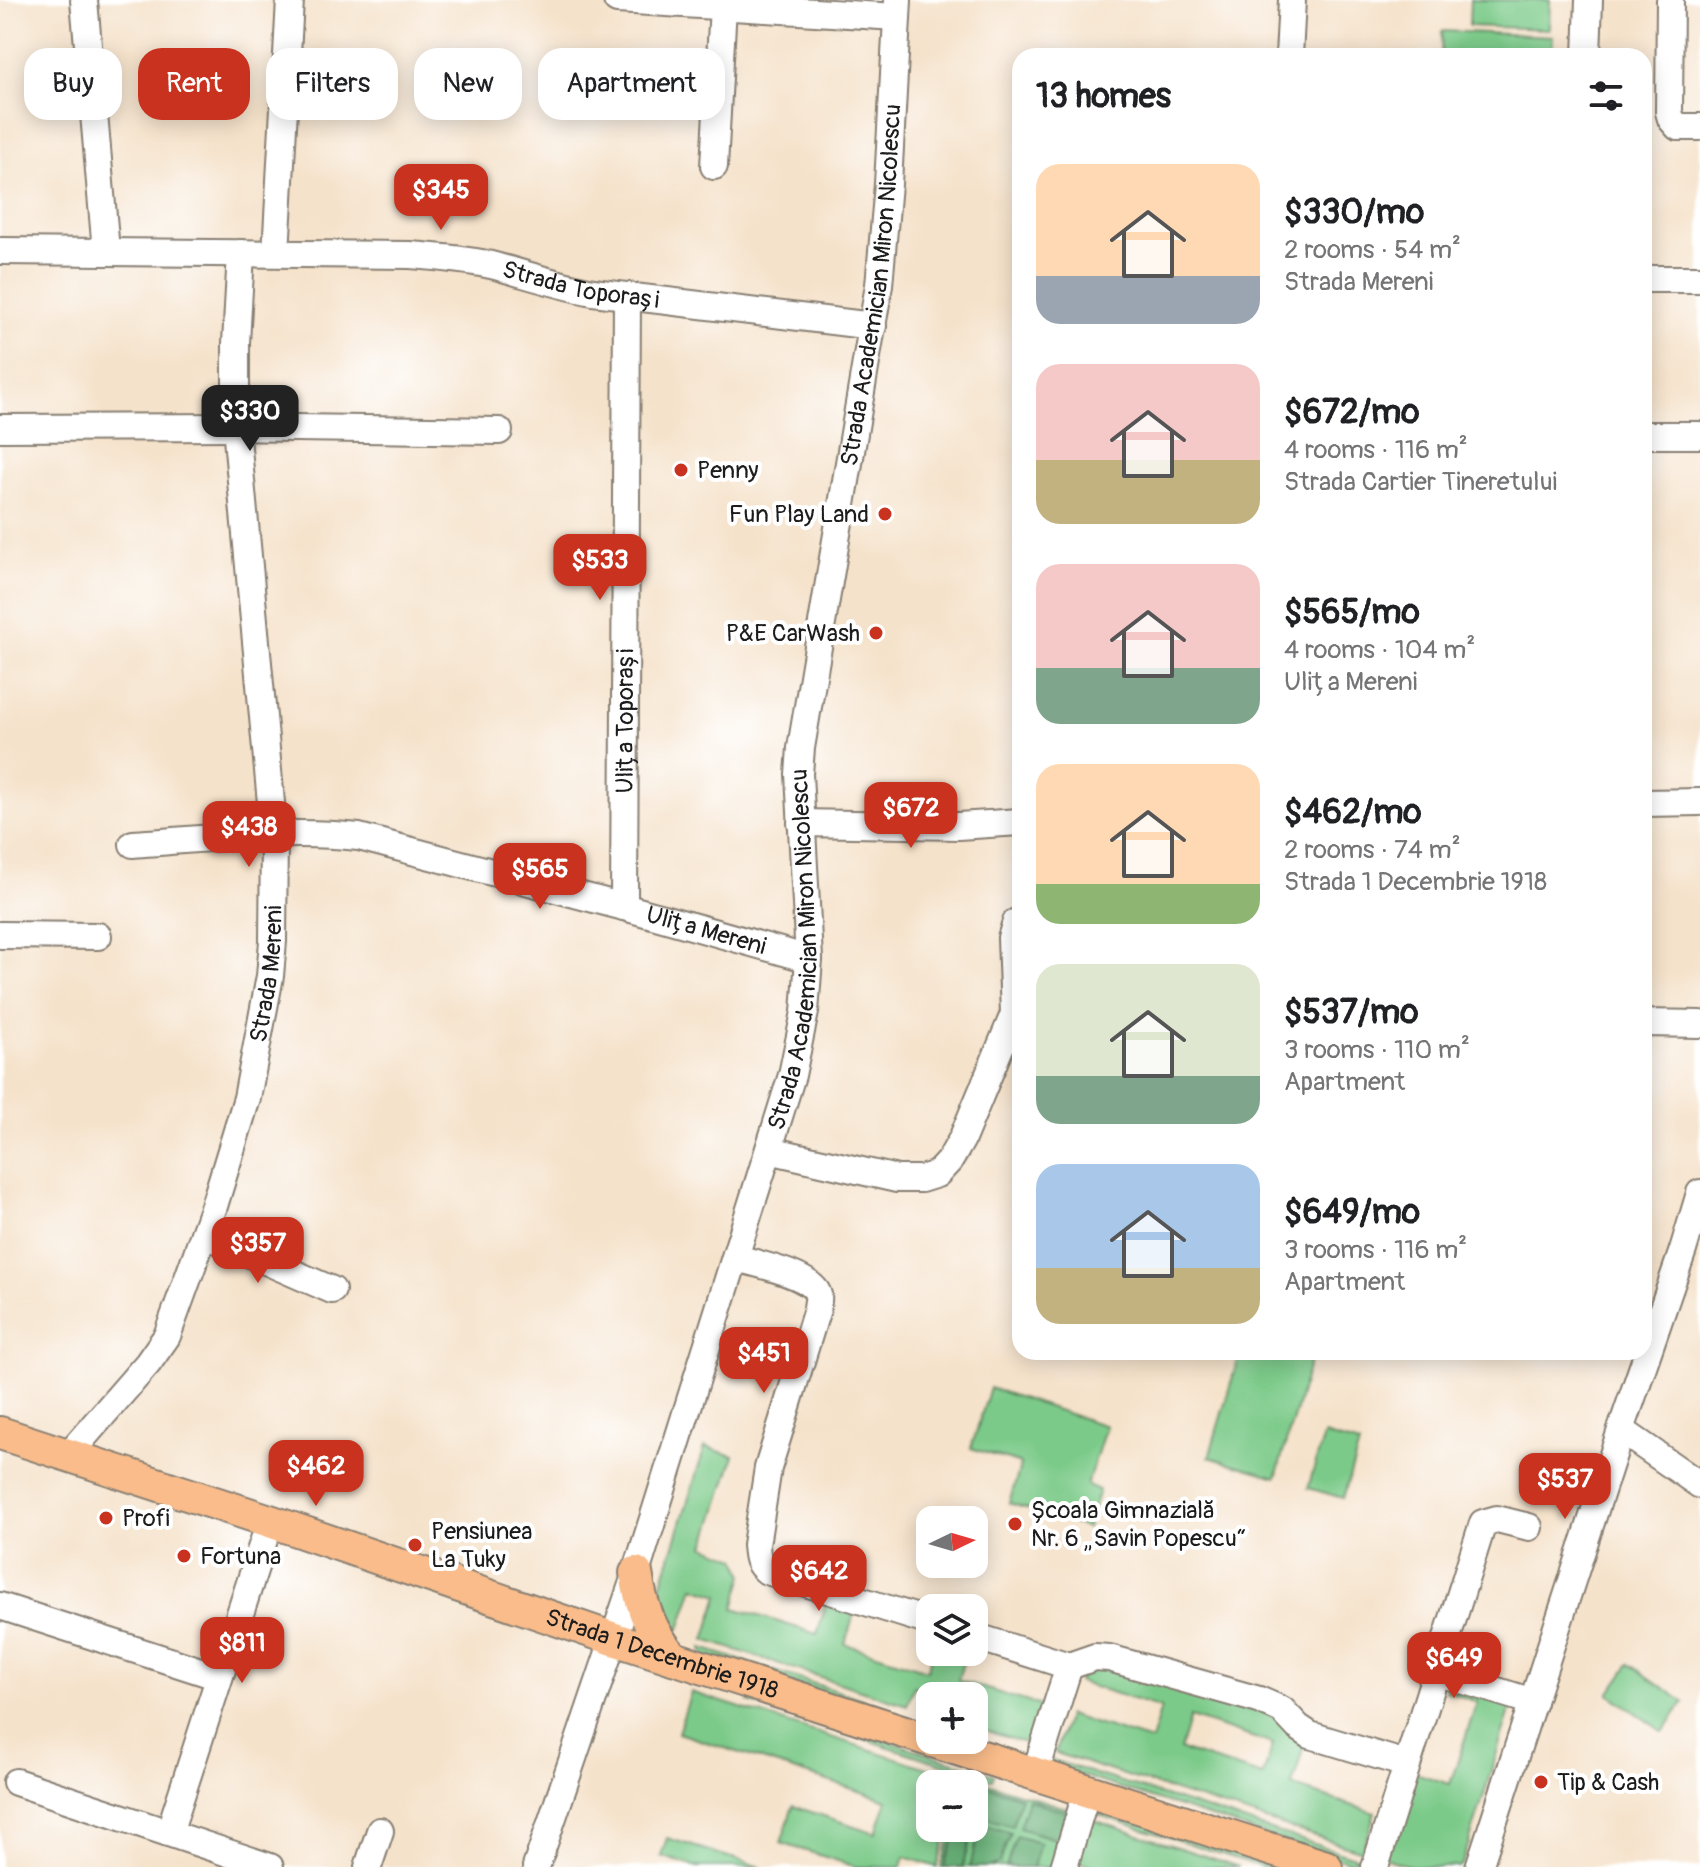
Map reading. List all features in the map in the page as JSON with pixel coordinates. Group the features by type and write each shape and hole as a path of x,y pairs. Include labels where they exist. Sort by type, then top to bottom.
{"main road":[{"name":"Strada 1 Decembrie 1918","path":"0,1433 270,1521 614,1639 1326,1867"},
{"path":"636,1573 644,1613 660,1644 673,1658"}],"street":[{"path":"84,0 106,251"},
{"path":"276,253 290,0"},
{"path":"617,0 723,6 898,8"},
{"path":"1289,48 1292,0"},
{"path":"1587,48 1589,0"},
{"path":"1670,0 1669,112 1678,127 1700,127"},
{"path":"714,166 723,6"},
{"name":"Strada Academician Miron Nicolescu","path":"536,1867 636,1573 800,1044 809,959 808,904 798,785 801,748 873,326 885,233 898,8"},
{"path":"1652,119 1671,119"},
{"name":"Strada Toporași","path":"0,251 454,258 565,286 873,326"},
{"name":"Strada Mereni","path":"68,1455 159,1350 167,1336 204,1234 247,1098 265,1011 273,941 274,835 236,427 236,343 241,253"},
{"path":"1652,279 1700,279"},
{"name":"Ulița Toporași","path":"624,907 627,296"},
{"path":"0,428 236,427 499,431"},
{"path":"1652,435 1700,435"},
{"path":"1652,803 1700,802"},
{"path":"801,823 958,826 1012,823"},
{"name":"Ulița Mereni","path":"133,844 274,835 359,837 809,959"},
{"path":"0,935 98,936"},
{"path":"1652,1023 1700,1024"},
{"path":"769,1150 897,1179 921,1179 937,1174 950,1160 962,1139 1012,1025"},
{"path":"1652,1352 1691,1253 1700,1193"},
{"path":"204,1234 332,1290"},
{"path":"736,1258 801,1278 812,1285 818,1296 817,1309 768,1468 756,1545 761,1567 916,1618"},
{"path":"1479,1867 1621,1430 1649,1360"},
{"path":"1621,1430 1700,1485"},
{"path":"1375,1867 1483,1523 1497,1519 1529,1527"},
{"path":"169,1833 270,1521"},
{"path":"0,1606 219,1677"},
{"path":"988,1640 1069,1666 1102,1656 1259,1700 1282,1710 1310,1735 1406,1764"},
{"path":"1035,1774 1069,1666"},
{"path":"1436,1672 1533,1702"},
{"path":"16,1782 270,1867"},
{"path":"1064,1867 1087,1791"},
{"path":"368,1867 380,1831"}],"green space":[{"path":"1470,0 1550,0 1549,29 1469,26"},
{"path":"1442,31 1553,36 1552,48 1441,48"},
{"path":"1238,1360 1310,1360 1276,1477 1209,1457"},
{"path":"990,1388 1106,1426 1087,1485 1099,1490 1087,1528 1009,1503 1021,1464 971,1448"},
{"path":"1324,1435 1359,1445 1343,1498 1308,1488"},
{"path":"705,1447 734,1456 705,1546 737,1558 744,1575 734,1608 817,1634 827,1601 855,1611 845,1644 927,1670 928,1666 962,1666 958,1680 964,1682 916,1682 907,1705 705,1640 719,1595 694,1587 681,1626 678,1630 672,1630 661,1611 660,1589"},
{"path":"702,1648 887,1707 879,1711 704,1655"},
{"path":"1630,1664 1684,1702 1663,1732 1609,1694"},
{"path":"1097,1665 1271,1714 1305,1742 1292,1786 1375,1813 1362,1851 1055,1753 1068,1715 1151,1741 1161,1708 1078,1682 1085,1672","holes":["1190,1717 1273,1744 1263,1776 1180,1750"]},
{"path":"1449,1680 1513,1701 1463,1862 1459,1867 1412,1867 1382,1857 1409,1771 1450,1784 1477,1702 1445,1691"},
{"path":"988,1689 1041,1706 1028,1744 988,1731"},
{"path":"691,1692 934,1770 916,1770 916,1842 945,1842 937,1867 905,1857 901,1867 857,1867 781,1843 793,1806 876,1833 887,1800 678,1733"},
{"path":"754,1698 916,1750 916,1754 929,1754 978,1770 961,1770 749,1702"},
{"path":"1049,1759 1358,1858 1350,1862 1052,1766"},
{"path":"988,1783 1072,1810 1054,1867 941,1867 949,1842 988,1842"},
{"path":"988,1786 1021,1797 1012,1826 988,1818"},
{"path":"1028,1799 1067,1812 1058,1840 1019,1828"},
{"path":"1106,1811 1281,1867 1262,1867 1096,1814"},
{"path":"1090,1819 1239,1867 1095,1867 1077,1861"},
{"path":"988,1826 1010,1833 1000,1863 990,1867 969,1867 977,1842 988,1842"},
{"path":"1016,1836 1040,1843 1033,1867 1007,1865"},
{"path":"667,1838 761,1867 696,1867 661,1856"},
{"path":"952,1842 970,1842 962,1867 944,1867"}],"place":[{"name":"Penny","path":"681,470"},
{"name":"Fun Play Land","path":"885,514"},
{"name":"P&E CarWash","path":"876,633"},
{"name":"Profi","path":"106,1518"},
{"name":"Școala Gimnazială Nr. 6 „Savin Popescu“","path":"1015,1524"},
{"name":"Pensiunea La Tuky","path":"415,1545"},
{"name":"Fortuna","path":"184,1556"},
{"name":"Tip & Cash","path":"1541,1782"}]}
